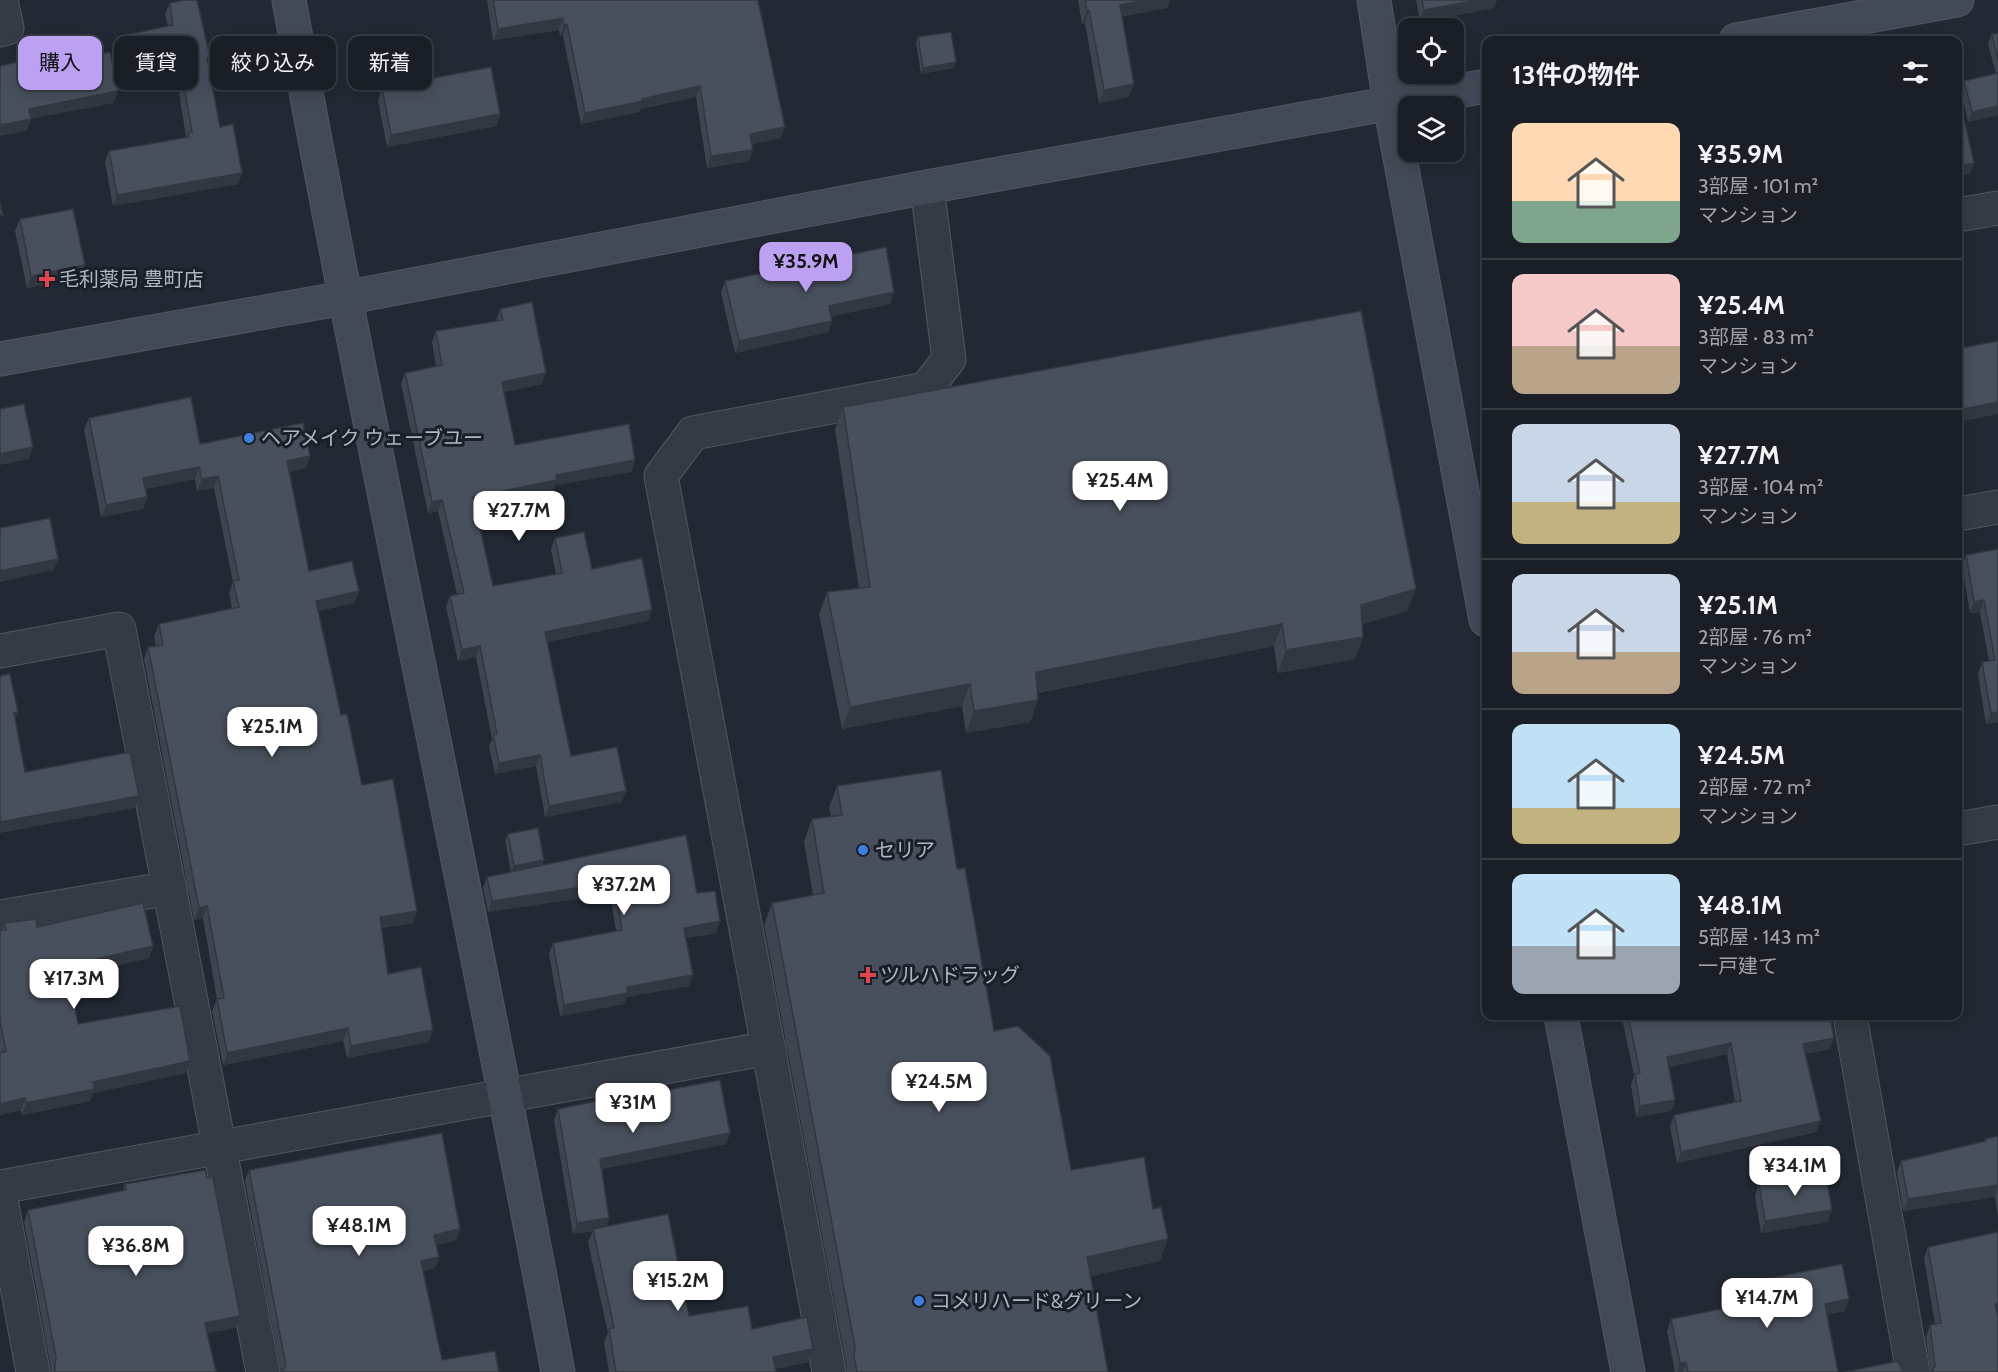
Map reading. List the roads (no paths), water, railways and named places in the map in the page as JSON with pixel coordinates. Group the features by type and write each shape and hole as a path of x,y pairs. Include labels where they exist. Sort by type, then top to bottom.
{"street":[{"path":"0,30 7,28 1,0"},
{"path":"289,0 344,298 507,1096 558,1372"},
{"path":"1374,0 1390,104 1482,598"},
{"path":"1758,36 1957,0"},
{"path":"0,359 344,298 927,186 1482,87"},
{"path":"829,1372 661,476 693,433 926,389 949,359 927,186"},
{"path":"1962,214 1998,208"},
{"path":"1962,513 1998,507"},
{"path":"0,651 119,629 263,1372"},
{"path":"1962,828 1998,822"},
{"path":"0,917 170,888"},
{"path":"1562,1020 1628,1372"},
{"path":"1852,1020 1913,1372"},
{"path":"0,1187 770,1048"},
{"path":"0,1195 33,1372"}],"place":[{"name":"毛利薬局 豊町店","path":"47,279"},
{"name":"ヘアメイク ウェーブユー","path":"249,438"},
{"name":"セリア","path":"863,850"},
{"name":"ツルハドラッグ","path":"868,975"},
{"name":"コメリハード&グリーン","path":"919,1301"}]}
